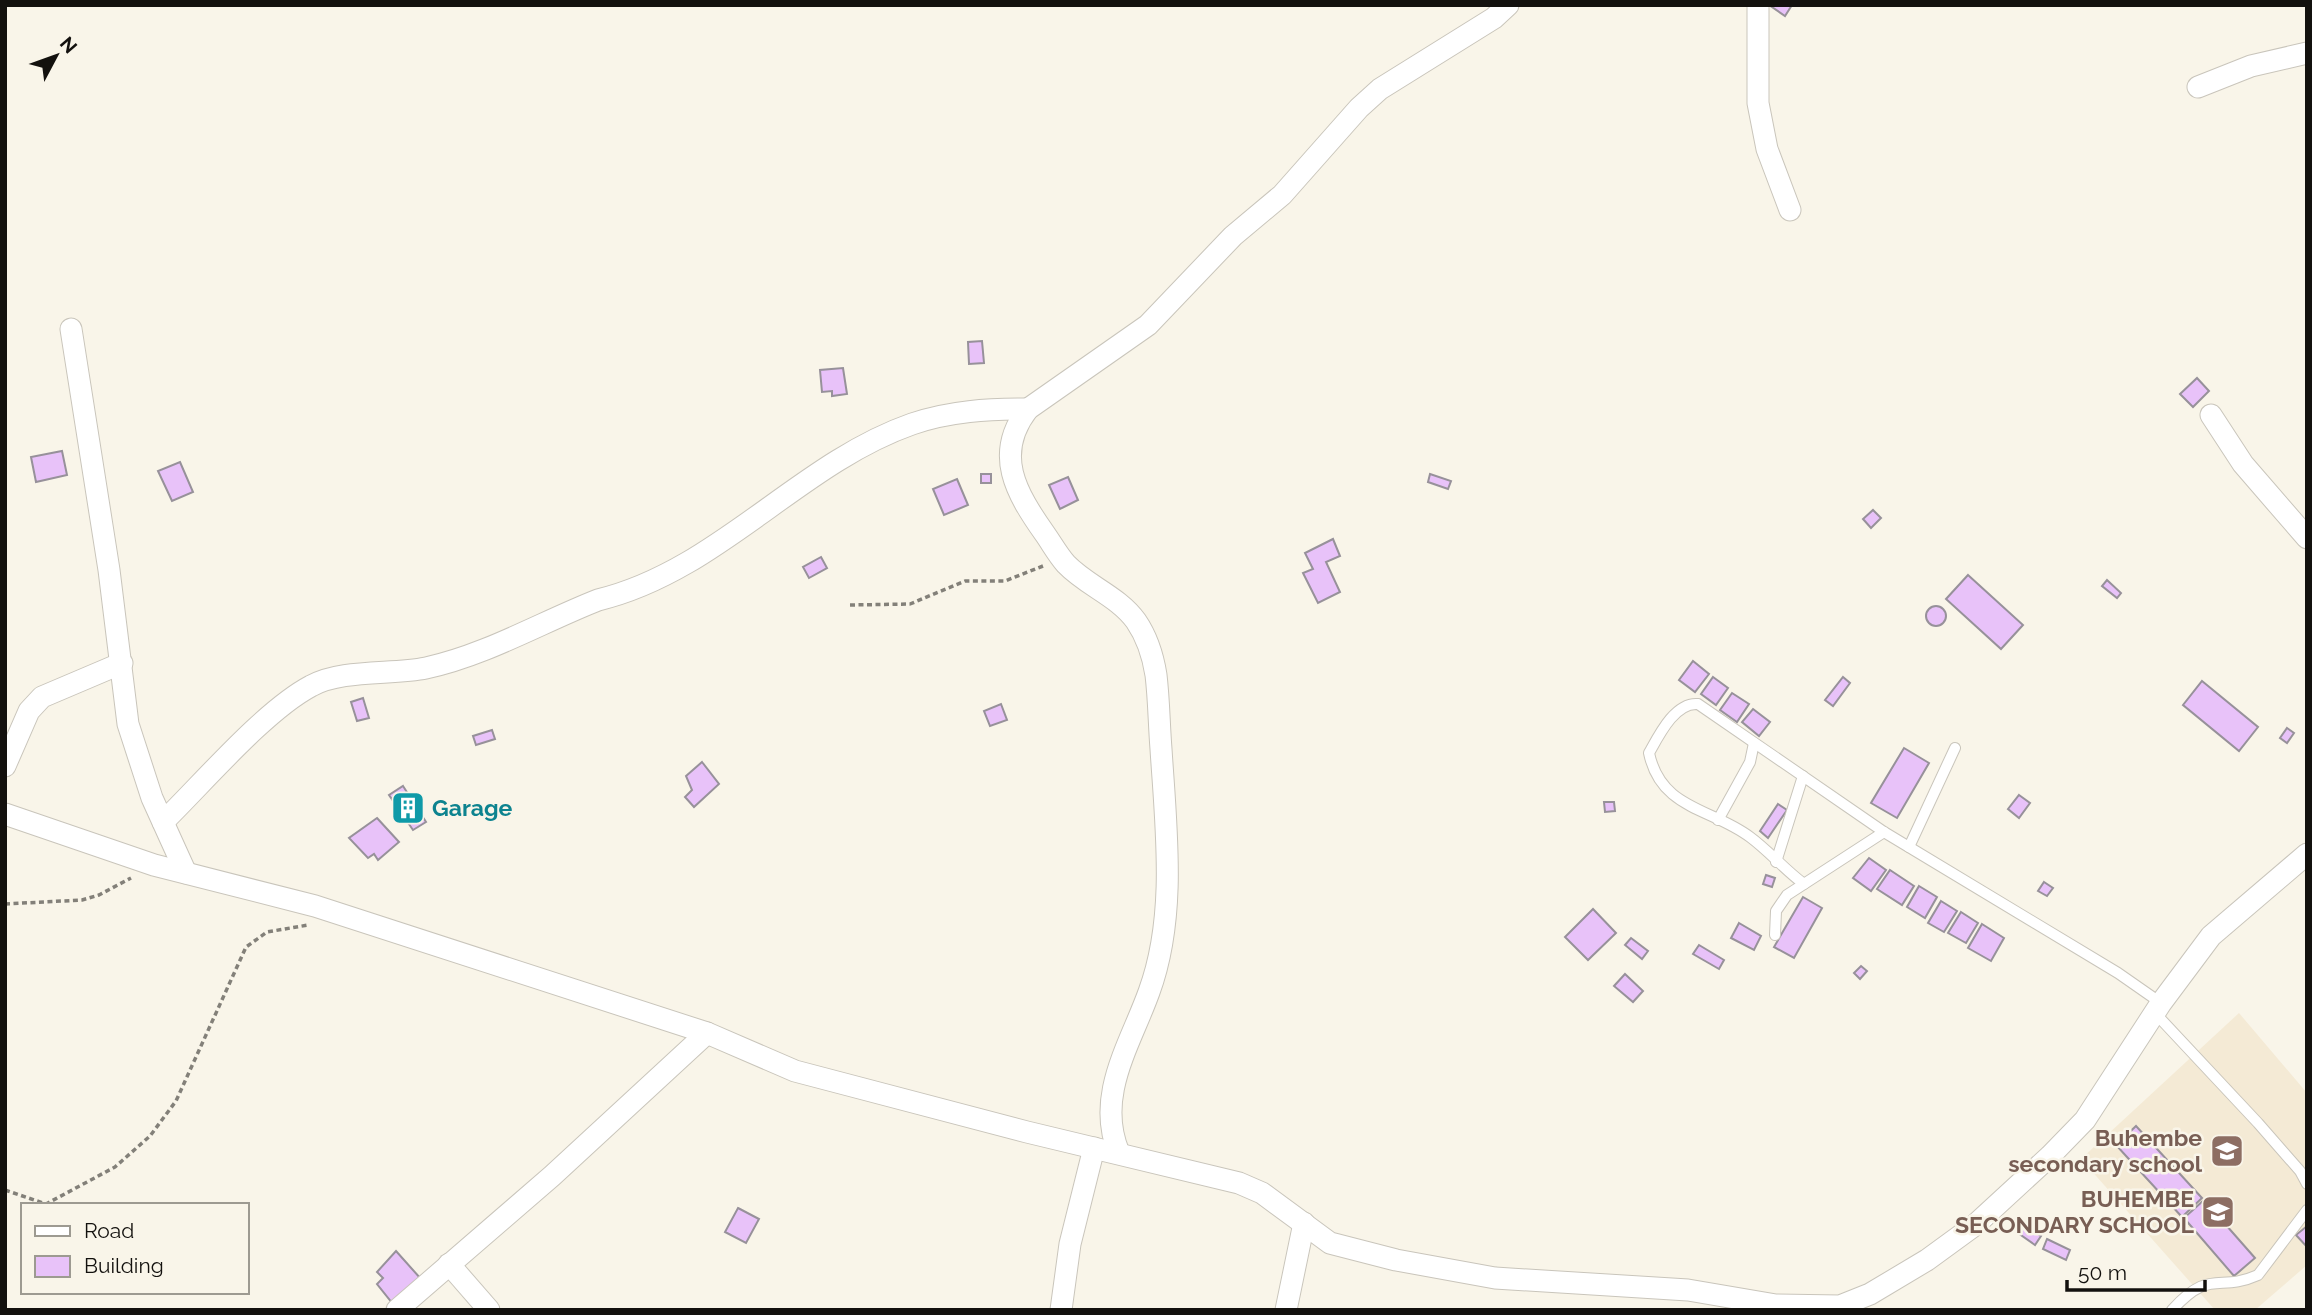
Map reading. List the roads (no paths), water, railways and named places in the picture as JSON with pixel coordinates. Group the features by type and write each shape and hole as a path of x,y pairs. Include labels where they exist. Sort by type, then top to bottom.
{"street":[{"path":"1119,1153 1111,1134 1110,1111 1114,1081 1161,954 1165,915 1160,705 1154,659 1135,619 1066,563 1025,505 1009,463 1010,443 1016,425 1028,409 1148,326 1233,236 1282,195 1359,108 1380,89 1494,18 1508,5"},
{"path":"1758,5 1758,103 1767,149 1790,210"},
{"path":"2198,87 2251,66 2307,53"},
{"path":"71,329 122,663 128,724 137,759 186,873"},
{"path":"163,822 294,696 314,684 425,668 460,658 577,608 619,595 688,562 722,542 819,472 911,425 986,409 1028,409"},
{"path":"2211,415 2243,464 2307,537"},
{"path":"5,766 29,711 42,698 122,663"},
{"path":"5,814 155,865 315,906 707,1033 795,1071 1239,1183 1262,1193 1330,1243 1357,1252 1495,1278 1688,1290 1814,1308 1840,1306 1870,1294 1927,1260 1975,1225 2005,1198 2085,1120 2158,1008 2211,936 2307,854"},
{"path":"397,1310 552,1176 707,1033"},
{"path":"1067,1305 1070,1244 1094,1148"},
{"path":"1286,1310 1304,1223"},
{"path":"449,1264 489,1310"}],"lane":[{"path":"1804,884 1752,838 1696,811 1666,788 1652,766 1649,752 1675,714 1692,703 1698,704 1884,832 2118,973 2158,1008 2300,1171 2307,1184"},
{"path":"1718,820 1750,762 1755,743"},
{"path":"1909,847 1955,748"},
{"path":"1776,862 1803,776"},
{"path":"1775,935 1774,920 1781,902 1884,832"},
{"path":"2172,1310 2187,1293 2206,1282 2247,1280 2258,1275 2307,1210"}],"place":[{"name":"Garage","path":"408,808"},
{"name":"Buhembe secondary school","path":"2227,1151"},
{"name":"BUHEMBE SECONDARY SCHOOL","path":"2218,1212"}]}
